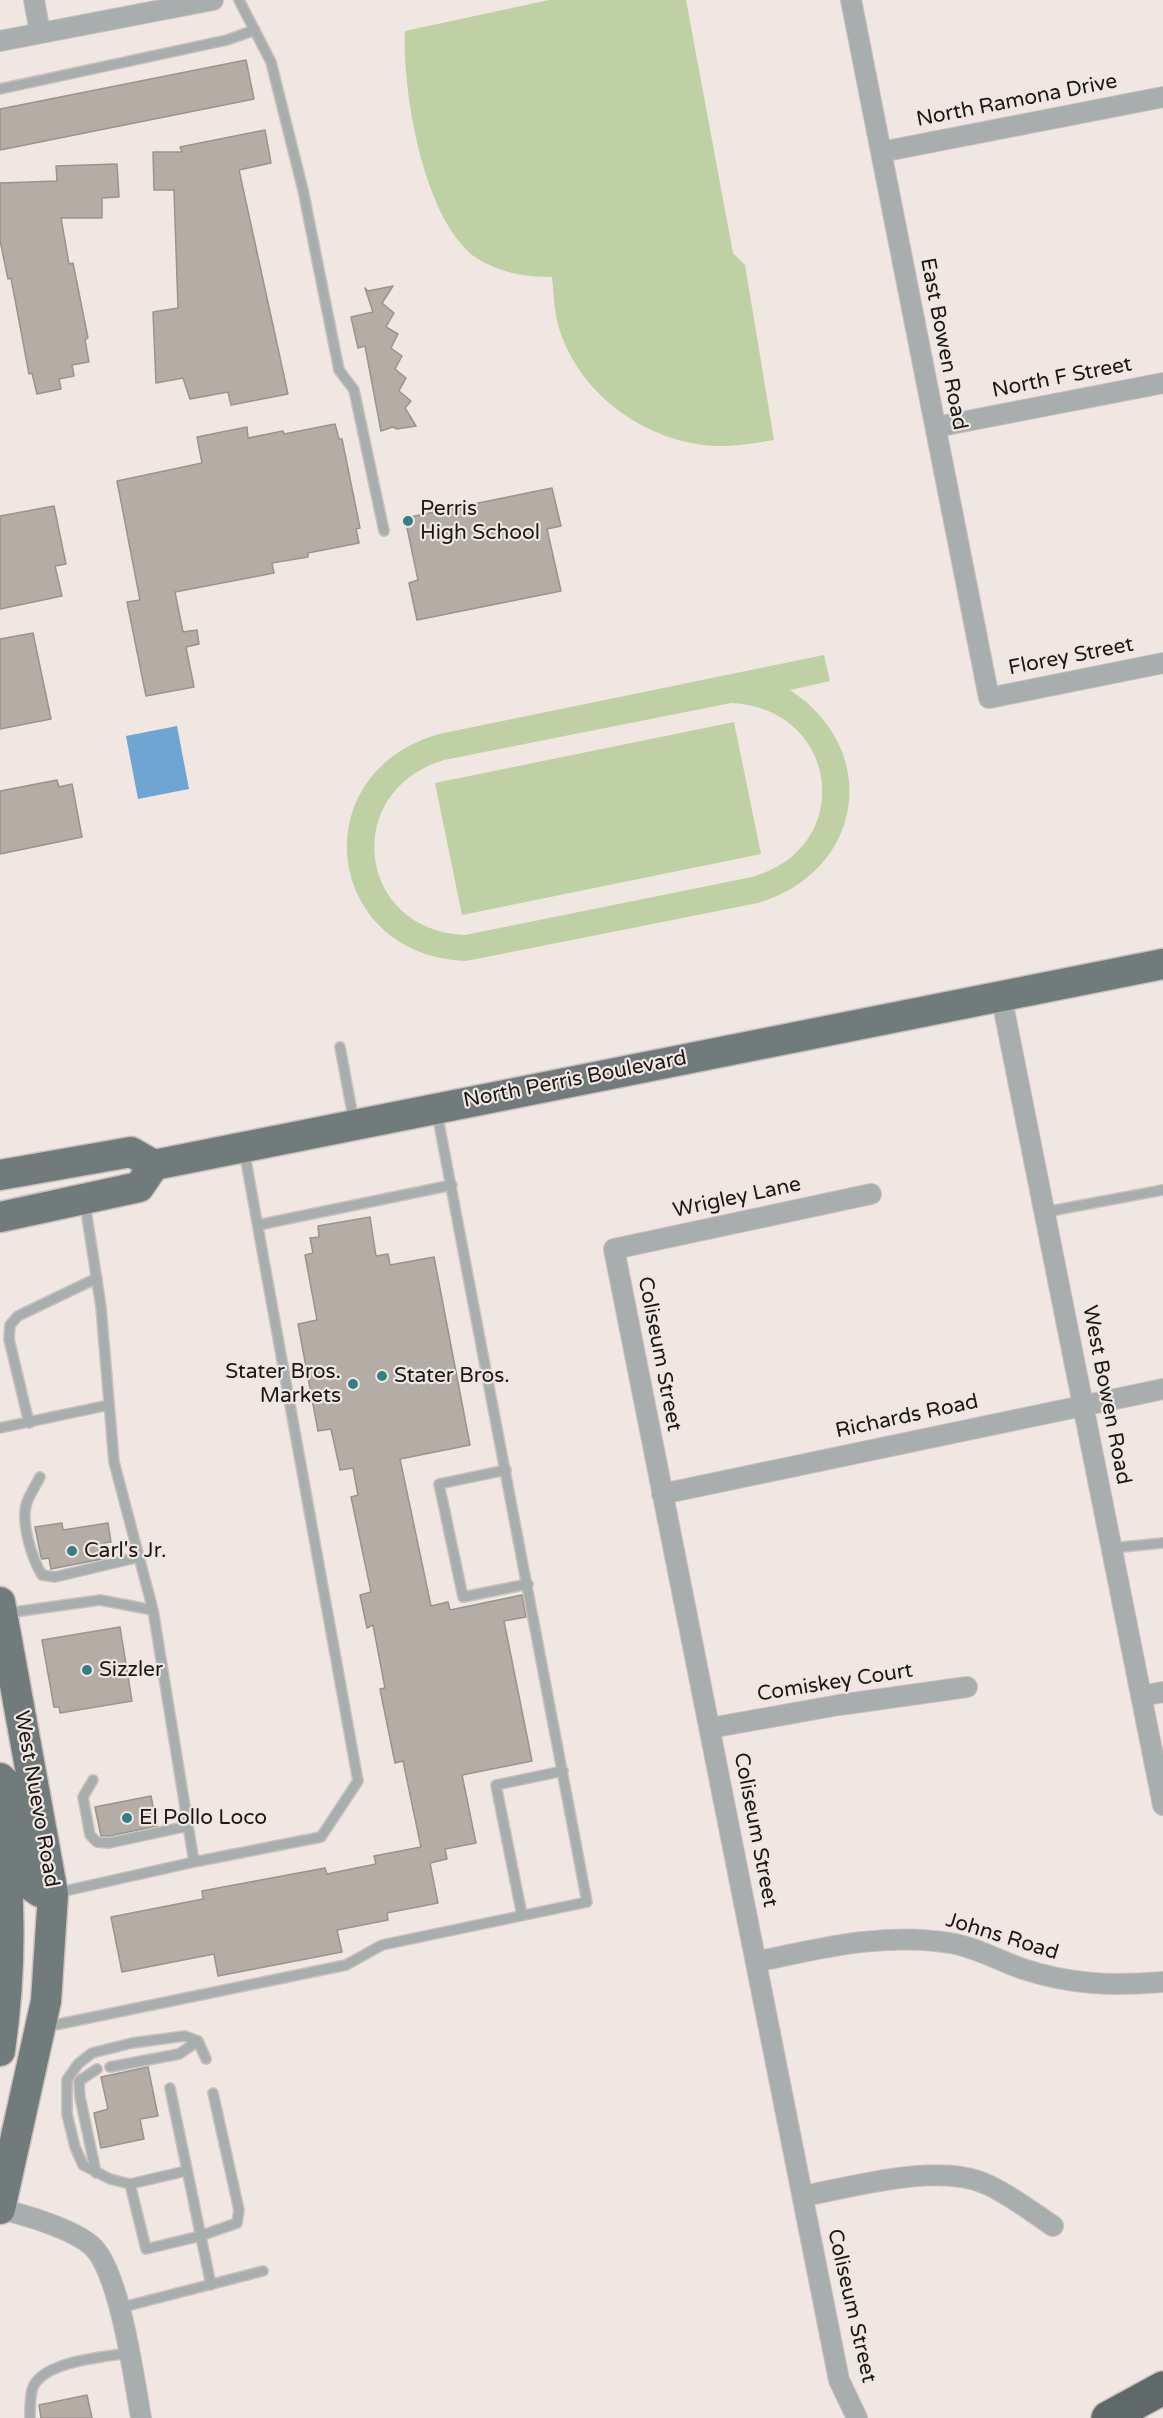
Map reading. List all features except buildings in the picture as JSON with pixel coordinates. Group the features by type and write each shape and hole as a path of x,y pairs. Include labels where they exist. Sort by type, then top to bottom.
{"highway":[{"path":"1108,2418 1163,2388"}],"main road":[{"name":"North Perris Boulevard","path":"154,1165 1163,964"},
{"path":"0,1175 131,1152 154,1165 139,1187 0,1217"},
{"name":"West Nuevo Road","path":"0,2209 46,2001 53,1894 1,1610"},
{"path":"0,1778 10,1787 20,1816 26,1882 40,1892 53,1894"},
{"name":"West Nuevo Road","path":"0,1818 8,1896 9,1935 8,1982 0,2051"}],"street":[{"path":"33,0 40,33"},
{"path":"0,41 213,0"},
{"name":"East Bowen Road","path":"851,0 989,698"},
{"name":"North Ramona Drive","path":"881,152 1163,98"},
{"name":"North F Street","path":"936,427 1163,382"},
{"name":"Florey Street","path":"989,698 1163,663"},
{"name":"West Bowen Road","path":"1001,995 1163,1805"},
{"name":"Wrigley Lane","path":"614,1249 871,1194"},
{"name":"Coliseum Street","path":"614,1249 839,2380 857,2418"},
{"name":"Richards Road","path":"662,1494 1163,1389"},
{"name":"Comiskey Court","path":"710,1728 967,1687"},
{"path":"1141,1696 1163,1692"},
{"name":"Johns Road","path":"756,1962 835,1945 886,1938 907,1938 952,1943 989,1955 1021,1969 1062,1981 1102,1985 1163,1982"},
{"path":"803,2196 909,2177 943,2176 985,2184 1053,2226"},
{"name":"West Nuevo Road","path":"0,2209 35,2218 93,2247 106,2267 119,2308"},
{"path":"119,2308 141,2418"}],"lane":[{"path":"239,0 271,62 303,190 339,370 354,390 384,531"},
{"path":"0,89 227,40 255,30"},
{"path":"340,1047 354,1124"},
{"path":"40,2028 346,1965 382,1945 587,1902 436,1107"},
{"path":"53,1894 194,1862 321,1837 358,1781 243,1147"},
{"path":"258,1225 452,1185"},
{"path":"1046,1212 1163,1190"},
{"path":"84,1199 97,1278 114,1462 153,1610 194,1862"},
{"path":"29,1423 9,1339 10,1325 18,1316 97,1278"},
{"path":"0,1428 109,1405"},
{"path":"506,1470 439,1484 463,1597 528,1584"},
{"path":"40,1477 26,1504 25,1521 34,1563 42,1575 55,1577 139,1557"},
{"path":"1112,1548 1163,1543"},
{"path":"1,1610 100,1600 153,1610"},
{"path":"522,1916 496,1785 563,1772"},
{"path":"93,1780 83,1797 90,1834 97,1842 109,1843 188,1827"},
{"path":"186,2171 130,2184 110,2179 83,2165 75,2147 67,2114 67,2080 78,2064 92,2053 132,2043 185,2036 198,2042 206,2059"},
{"path":"110,2067 179,2054 198,2042"},
{"path":"96,2173 80,2097 79,2081 97,2069"},
{"path":"170,2088 211,2284"},
{"path":"130,2184 146,2249 200,2236 237,2223 239,2210 213,2093"},
{"path":"119,2308 263,2271"},
{"path":"30,2418 32,2388 45,2373 61,2365 129,2353"}],"green space":[{"path":"549,0 686,0 733,253 745,265 774,440 736,445 697,444 674,439 632,420 596,390 581,373 569,353 556,318 552,277 514,273 487,264 459,242 443,217 430,187 413,120 405,57 405,31"},
{"path":"824,655 830,681 790,690 820,715 839,745 848,776 848,808 839,838 820,865 793,887 758,903 466,961 418,951 383,928 359,897 348,860 350,821 365,785 395,755 439,734","holes":["731,703 768,711 795,728 813,753 822,781 820,811 808,838 786,861 752,877 465,935 429,928 402,910 383,886 375,858 376,828 388,800 411,776 444,760"]},
{"path":"734,722 761,854 462,915 435,783"}],"water":[{"path":"177,726 189,789 138,799 126,736"}],"place":[{"name":"Perris High School","path":"408,521"},
{"name":"Stater Bros.","path":"382,1376"},
{"name":"Stater Bros. Markets","path":"353,1384"},
{"name":"Carl's Jr.","path":"72,1551"},
{"name":"Sizzler","path":"87,1670"},
{"name":"El Pollo Loco","path":"127,1818"}]}
